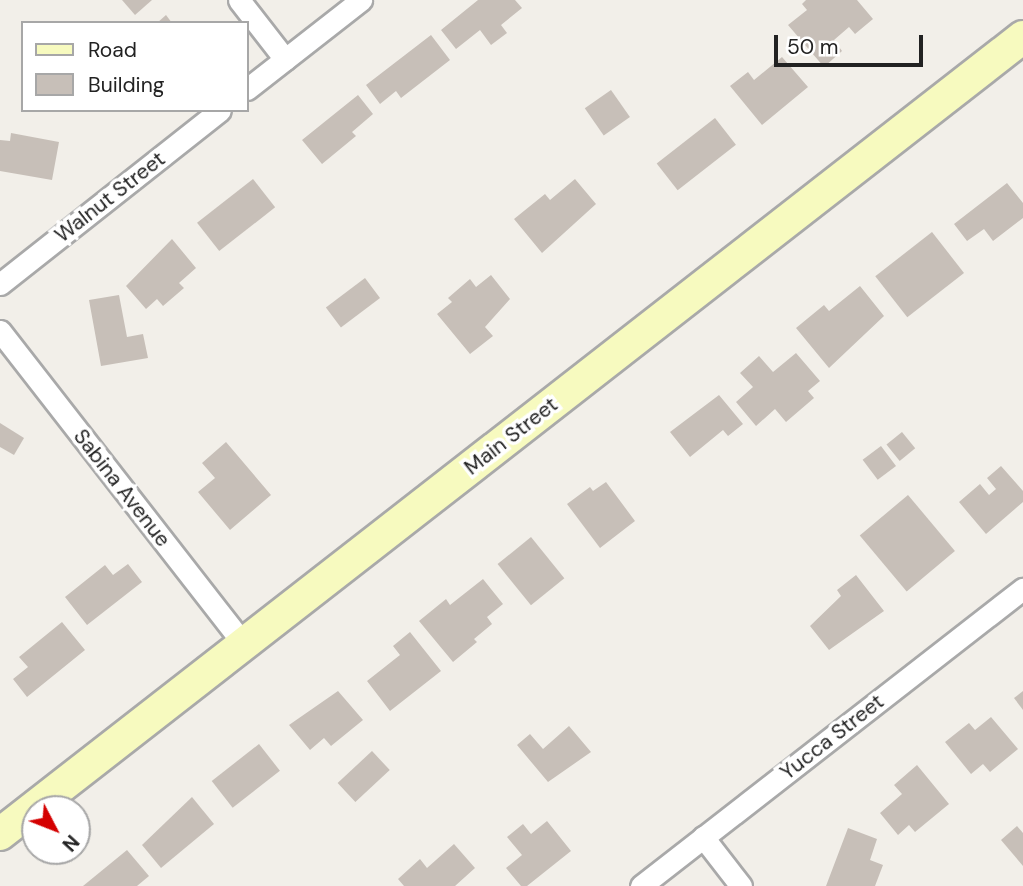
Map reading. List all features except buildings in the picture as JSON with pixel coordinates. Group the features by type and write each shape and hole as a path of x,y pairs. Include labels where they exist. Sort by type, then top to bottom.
{"main road":[{"name":"Main Street","path":"0,834 1023,37"}],"street":[{"path":"239,0 285,59"},
{"path":"248,88 361,0"},
{"name":"Walnut Street","path":"0,284 217,112"},
{"name":"Sabina Avenue","path":"0,331 244,644"},
{"name":"Yucca Street","path":"641,886 1023,589"},
{"path":"703,837 741,886"}]}
